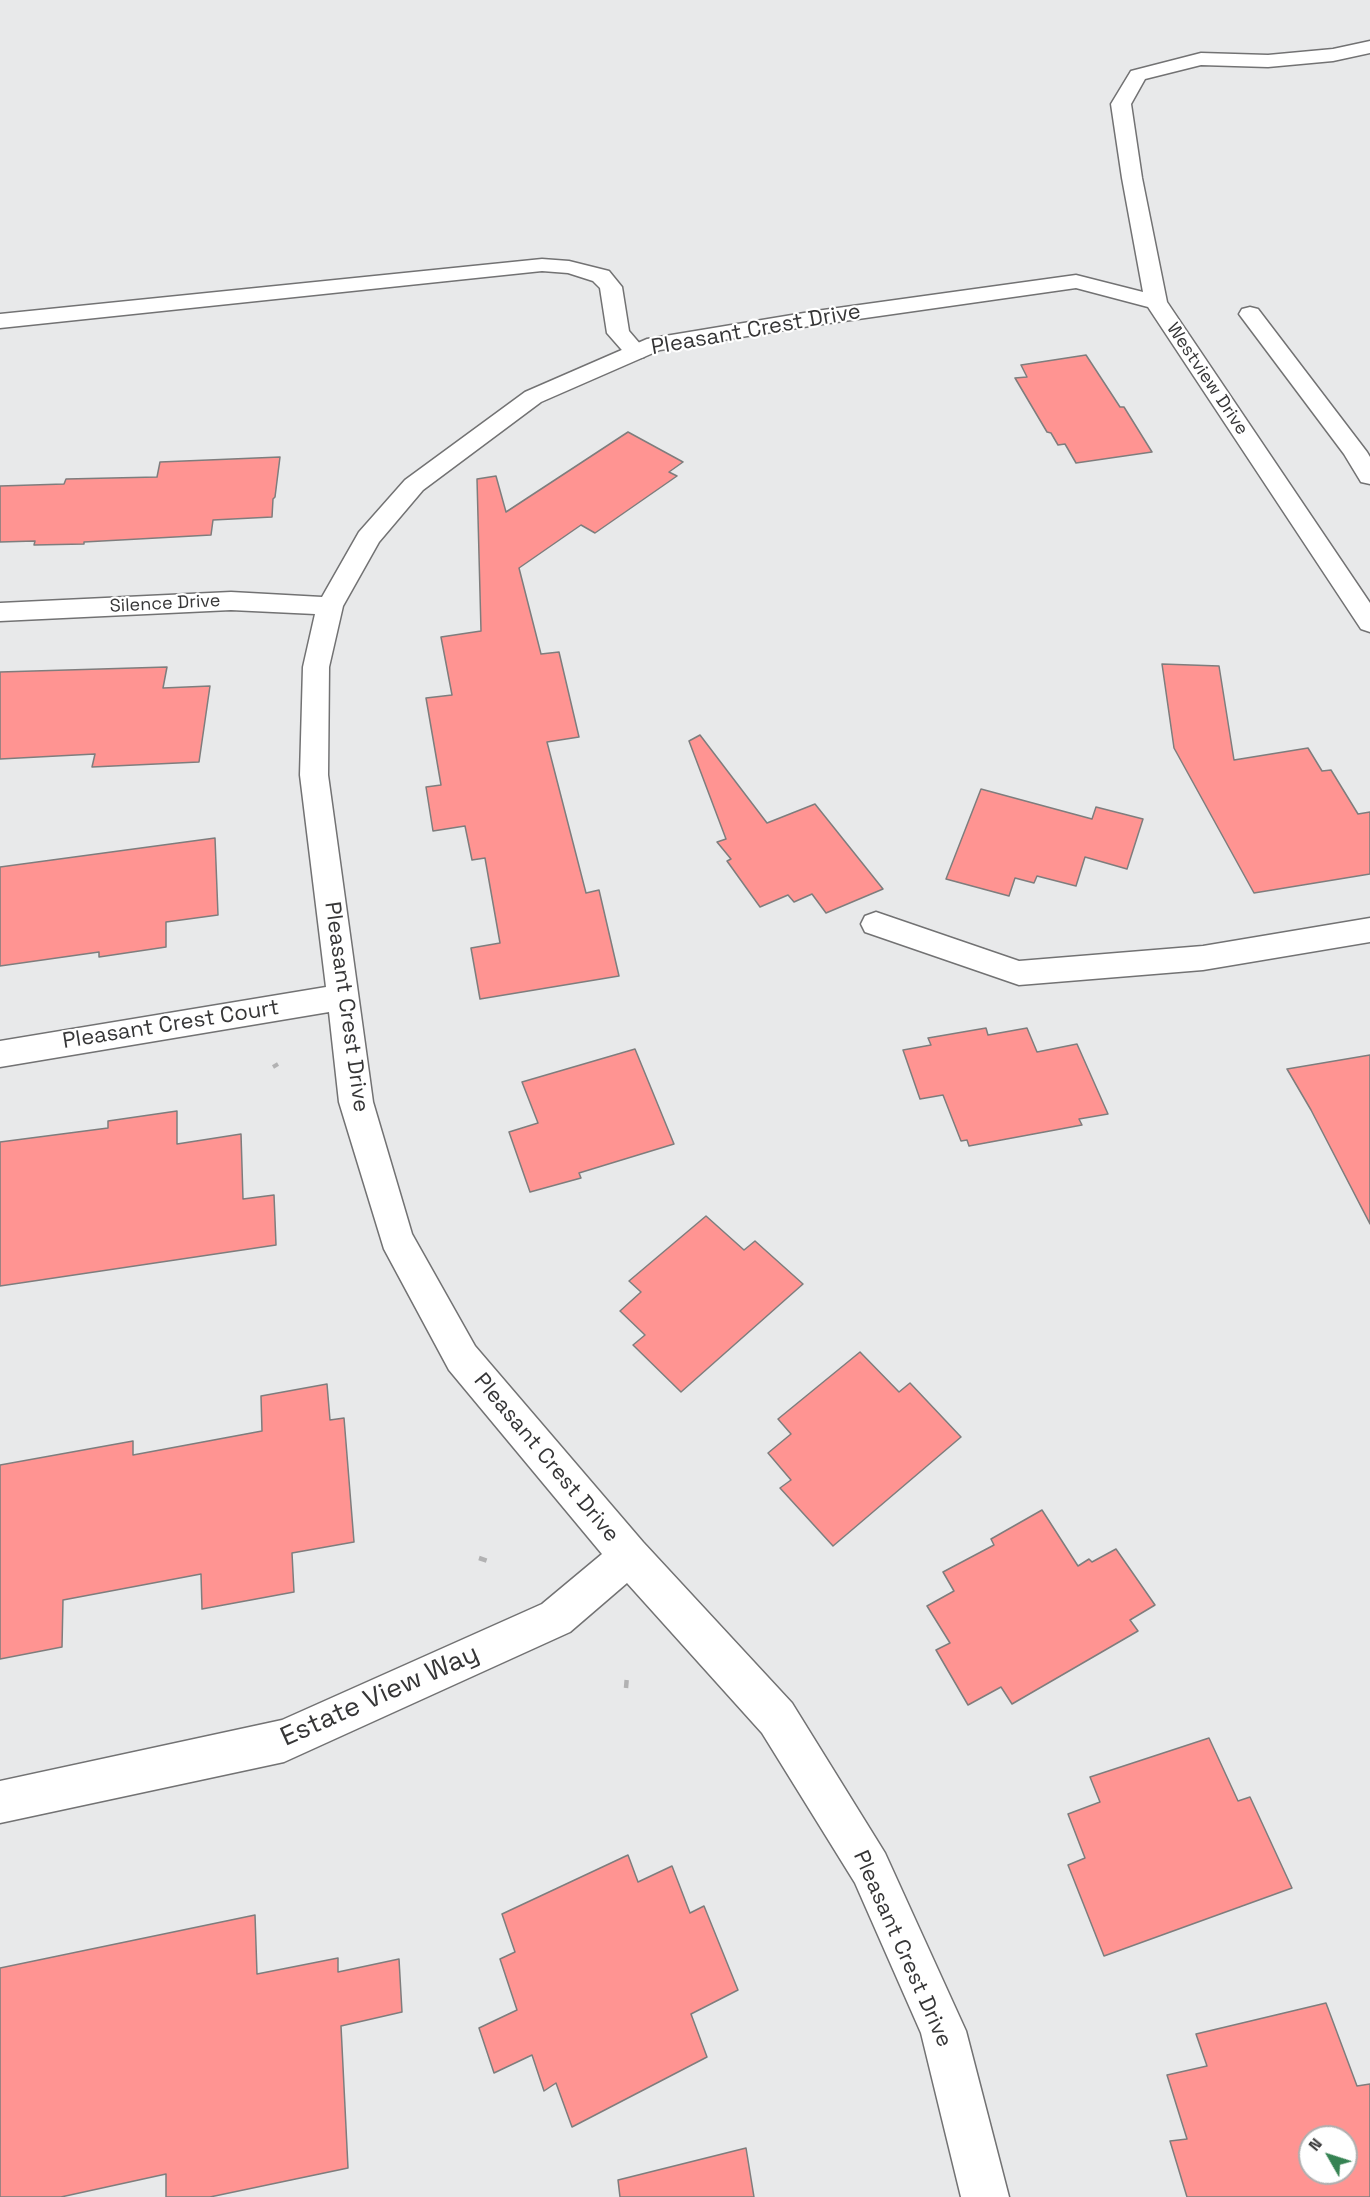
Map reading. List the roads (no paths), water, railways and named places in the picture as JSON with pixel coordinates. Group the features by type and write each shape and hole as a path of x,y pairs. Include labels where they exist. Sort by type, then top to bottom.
{"street":[{"name":"Westview Drive","path":"1370,47 1333,55 1268,61 1201,59 1137,75 1121,104 1132,178 1156,302 1370,623"},
{"path":"0,321 542,265 569,267 601,276 611,287 618,333 636,352"},
{"name":"Pleasant Crest Drive","path":"985,2197 943,2031 870,1868 777,1718 629,1556 462,1358 396,1238 356,1102 314,775 316,667 330,606 368,538 414,485 533,397 636,352 655,344 816,318 1076,281 1156,302"},
{"path":"1250,314 1355,452 1370,477"},
{"name":"Silence Drive","path":"0,612 231,601 330,606"},
{"path":"876,924 1018,973 1203,957 1370,930"},
{"name":"Pleasant Crest Court","path":"0,1054 342,997"},
{"name":"Estate View Way","path":"0,1802 284,1741 556,1618 629,1556"}]}
